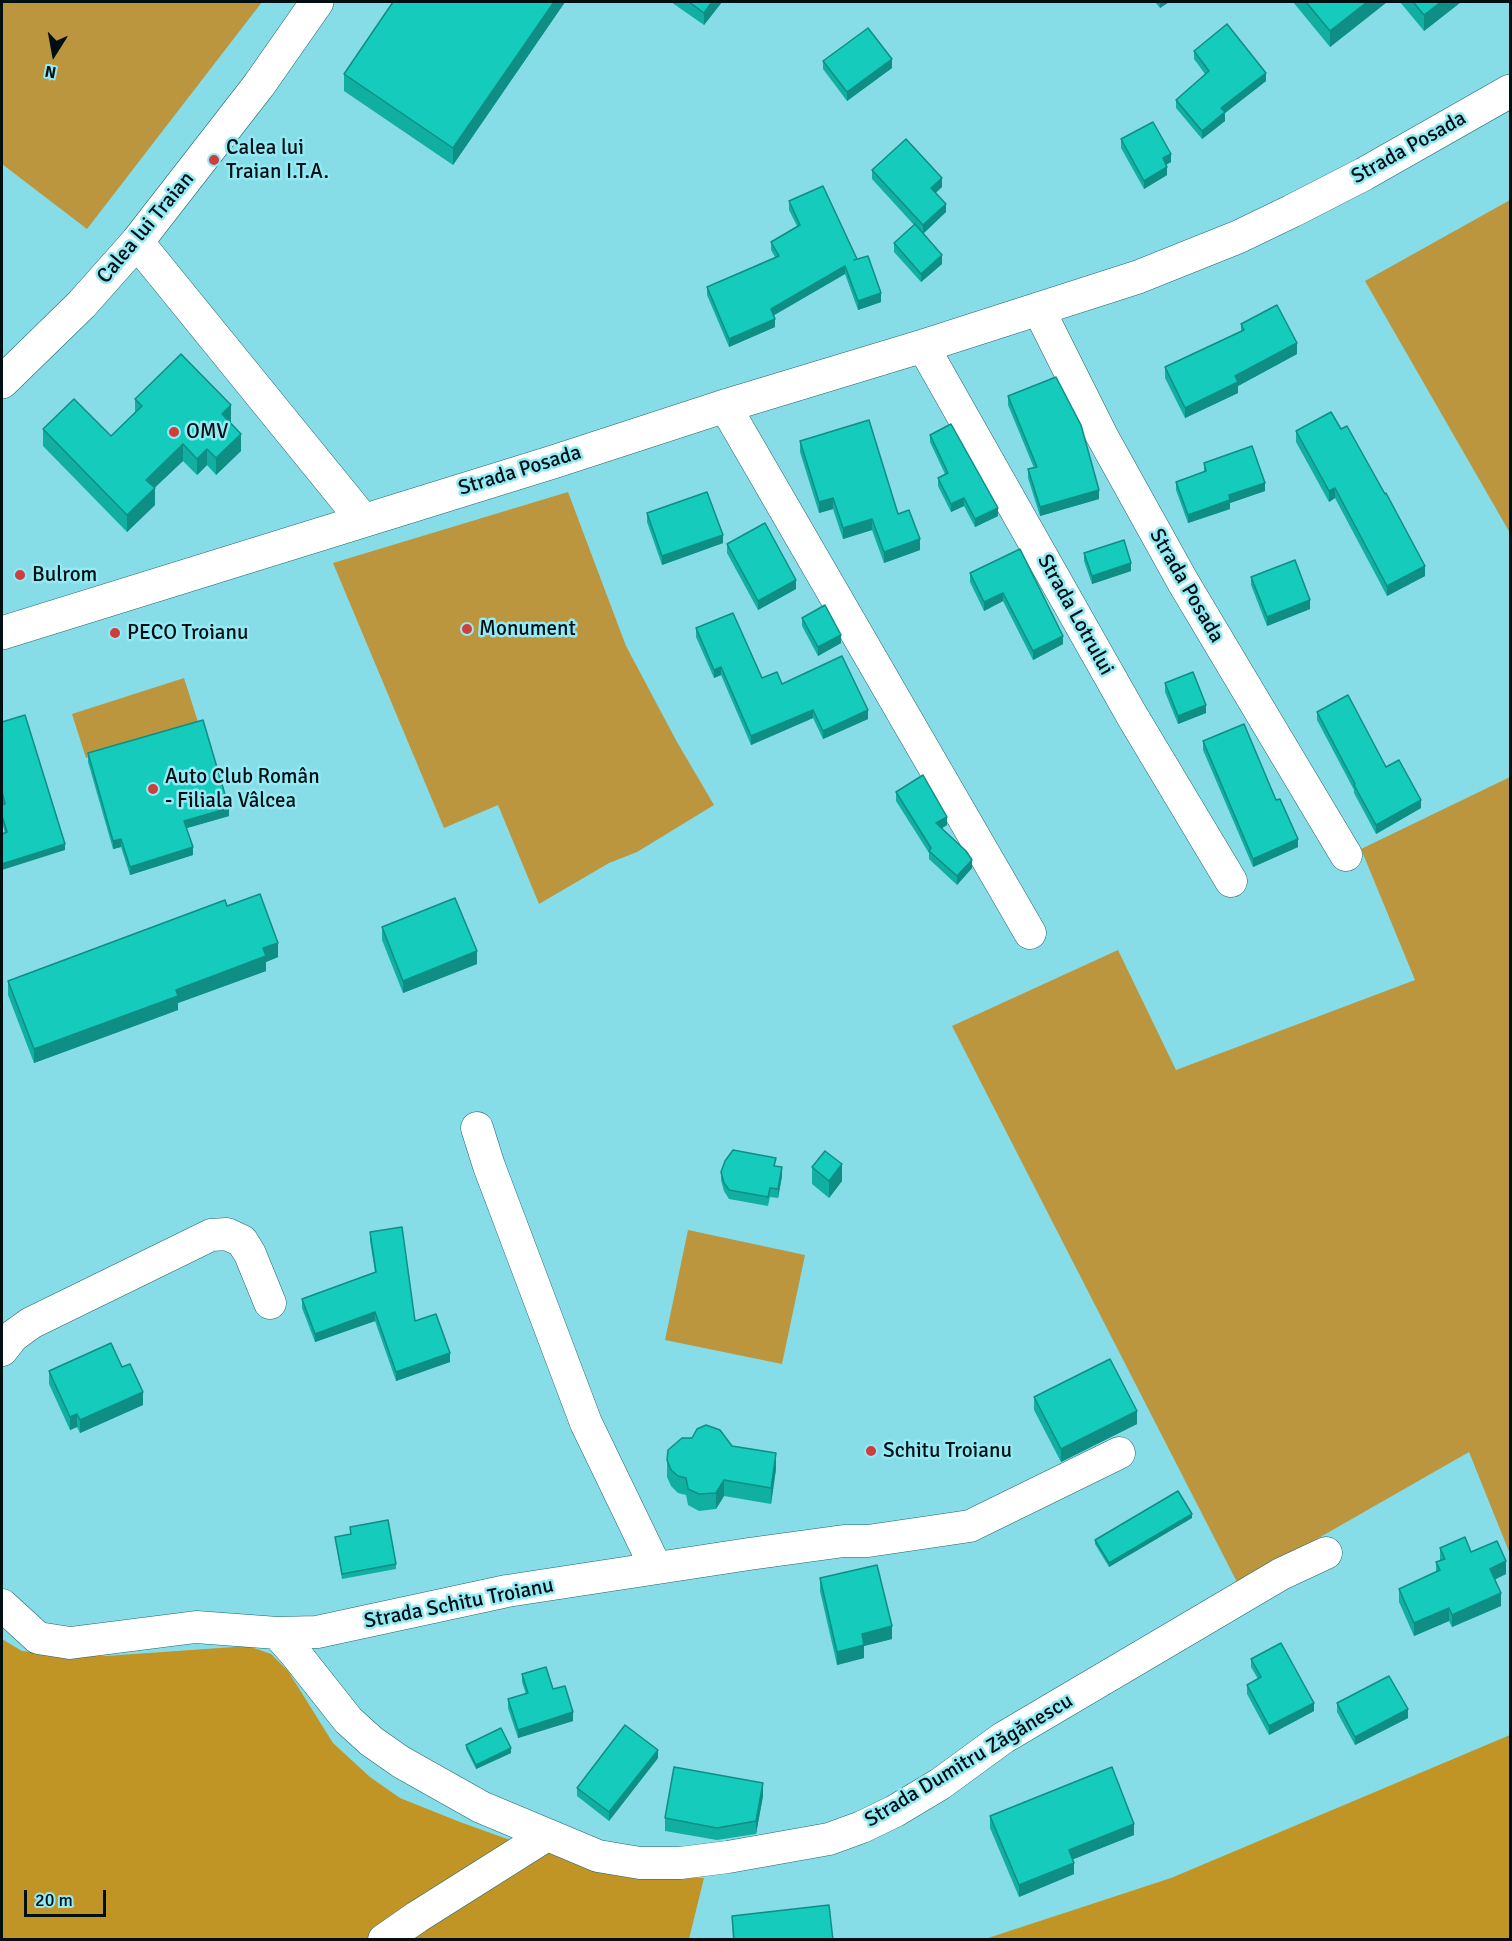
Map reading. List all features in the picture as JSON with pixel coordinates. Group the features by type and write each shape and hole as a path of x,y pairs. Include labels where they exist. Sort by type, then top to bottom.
{"main road":[{"name":"Calea lui Traian","path":"2,382 82,304 137,242 259,85 317,2"},
{"name":"Strada Posada","path":"2,633 1039,310 1138,277 1238,237 1364,174 1510,91"},
{"path":"137,242 363,520"}],"street":[{"name":"Strada Posada","path":"1039,310 1102,436 1183,582 1346,855"},
{"name":"Strada Lotrului","path":"923,346 1131,714 1231,881"},
{"path":"726,406 1030,933"},
{"path":"477,1128 489,1166 586,1423 649,1570"},
{"path":"2,1350 14,1336 31,1323 212,1235 226,1234 242,1241 250,1254 270,1303"},
{"name":"Strada Schitu Troianu","path":"2,1605 38,1638 70,1643 196,1627 277,1634 317,1632 507,1591 749,1554 844,1541 868,1541 970,1526 1119,1453"},
{"name":"Strada Dumitru Zăgănescu","path":"547,1835 598,1856 640,1863 680,1863 829,1839 862,1827 895,1811 940,1784 1003,1738 1281,1574 1326,1552"},
{"path":"277,1634 348,1720 371,1741 401,1762 481,1807 547,1835"},
{"path":"384,1940 547,1835"}],"shaded area":[{"path":"2,2 262,2 87,229 2,164"},
{"path":"1510,200 1510,533 1365,281"},
{"path":"568,492 626,646 677,742 714,805 637,852 609,863 539,904 498,805 444,828 333,563"},
{"path":"184,678 198,722 86,758 72,714"},
{"path":"1510,777 1510,1554 1469,1452 1238,1584 952,1026 1118,950 1176,1070 1415,980 1361,849"},
{"path":"688,1230 805,1255 782,1364 665,1340"},
{"path":"2,1639 22,1651 57,1655 106,1656 248,1646 271,1654 288,1671 333,1743 370,1777 400,1798 538,1850 631,1873 704,1878 689,1939 2,1939"},
{"path":"1510,1735 1510,1939 985,1939 1171,1878"}],"building":[{"path":"393,2 554,2 453,148 344,74"},
{"path":"689,2 712,2 704,13"},
{"path":"1306,2 1367,2 1330,31"},
{"path":"1413,2 1441,2 1424,15"},
{"path":"1227,24 1266,73 1221,108 1225,112 1202,131 1176,100 1209,71 1194,51"},
{"path":"868,28 892,59 847,92 823,61"},
{"path":"1153,122 1171,154 1163,158 1167,167 1144,181 1121,139"},
{"path":"906,139 942,178 931,188 946,204 923,225 872,170"},
{"path":"823,186 857,259 854,260 868,256 881,293 858,301 845,266 771,309 775,319 729,339 707,287 779,256 771,242 800,225 789,201"},
{"path":"915,224 942,255 921,274 894,243"},
{"path":"1277,305 1297,343 1235,376 1238,382 1185,408 1165,367 1244,330 1241,324"},
{"path":"181,354 231,405 222,414 241,434 216,458 207,449 197,459 183,444 146,480 155,488 127,515 43,429 74,399 111,436 142,406 135,399"},
{"path":"1056,377 1081,425 1099,490 1040,507 1028,469 1037,467 1008,396"},
{"path":"1331,412 1341,429 1347,426 1425,566 1387,586 1335,488 1329,491 1296,431"},
{"path":"869,420 898,514 909,510 920,539 884,552 872,519 843,528 833,498 819,502 800,441"},
{"path":"951,424 998,508 975,519 964,498 951,504 938,478 948,473 930,435"},
{"path":"1252,446 1265,483 1229,495 1230,500 1188,515 1176,482 1206,471 1204,463"},
{"path":"707,492 723,535 662,556 647,513"},
{"path":"765,523 796,580 758,601 727,544"},
{"path":"1124,540 1131,563 1092,576 1084,553"},
{"path":"1020,549 1063,636 1033,651 1003,593 984,602 970,573"},
{"path":"1295,560 1310,600 1267,617 1251,577"},
{"path":"825,605 841,635 818,647 802,618"},
{"path":"733,613 762,678 777,672 782,684 842,656 868,710 823,731 813,710 751,736 721,667 714,670 696,628"},
{"path":"1193,672 1206,705 1178,716 1165,683"},
{"path":"1348,695 1386,767 1399,760 1421,800 1376,825 1317,712"},
{"path":"25,715 65,844 2,864 2,834 7,832 2,816 2,805 5,804 2,792 2,722"},
{"path":"203,720 229,808 184,821 193,847 130,867 121,839 113,841 88,753"},
{"path":"1244,724 1276,800 1280,799 1298,839 1253,859 1203,741"},
{"path":"923,775 947,817 936,823 966,851 972,860 957,876 929,851 931,848 896,792"},
{"path":"260,894 278,943 263,948 266,956 176,990 178,996 34,1049 8,981 225,900 227,906"},
{"path":"455,898 477,951 403,981 382,927"},
{"path":"733,1150 776,1158 774,1166 782,1167 778,1189 770,1188 768,1197 729,1190 721,1172"},
{"path":"825,1151 842,1164 829,1181 812,1167"},
{"path":"402,1227 415,1321 436,1314 450,1353 396,1372 375,1312 315,1334 302,1299 376,1272 370,1232"},
{"path":"111,1343 122,1367 130,1364 143,1392 80,1420 77,1414 70,1417 49,1371"},
{"path":"1110,1359 1137,1411 1061,1449 1034,1397"},
{"path":"706,1425 720,1430 732,1446 776,1453 771,1488 724,1480 716,1493 699,1494 688,1489 686,1478 678,1476 671,1470 667,1460 668,1450 682,1438 692,1438 697,1429"},
{"path":"1178,1491 1192,1514 1109,1563 1095,1540"},
{"path":"388,1520 396,1564 342,1574 335,1537 351,1534 350,1527"},
{"path":"1465,1537 1471,1552 1497,1541 1506,1561 1490,1569 1501,1593 1452,1615 1449,1608 1414,1623 1399,1589 1440,1570 1436,1562 1445,1559 1440,1548"},
{"path":"877,1565 892,1626 862,1634 864,1645 837,1652 820,1578"},
{"path":"1281,1643 1314,1703 1269,1726 1247,1685 1261,1677 1251,1659"},
{"path":"546,1667 553,1689 565,1686 573,1712 518,1730 508,1699 528,1693 522,1674"},
{"path":"1389,1676 1408,1709 1355,1737 1337,1703"},
{"path":"625,1725 658,1750 609,1812 577,1788"},
{"path":"501,1728 511,1748 476,1765 466,1745"},
{"path":"674,1767 763,1783 756,1821 717,1828 665,1818"},
{"path":"1112,1767 1134,1824 1069,1850 1074,1863 1019,1885 990,1816"},
{"path":"829,1905 833,1940 734,1940 732,1916"}],"place":[{"name":"Calea lui Traian I.T.A.","path":"214,160"},
{"name":"OMV","path":"174,432"},
{"name":"Bulrom","path":"20,575"},
{"name":"Monument","path":"467,629"},
{"name":"PECO Troianu","path":"115,633"},
{"name":"Auto Club Român - Filiala Vâlcea","path":"153,789"},
{"name":"Schitu Troianu","path":"871,1451"}]}
